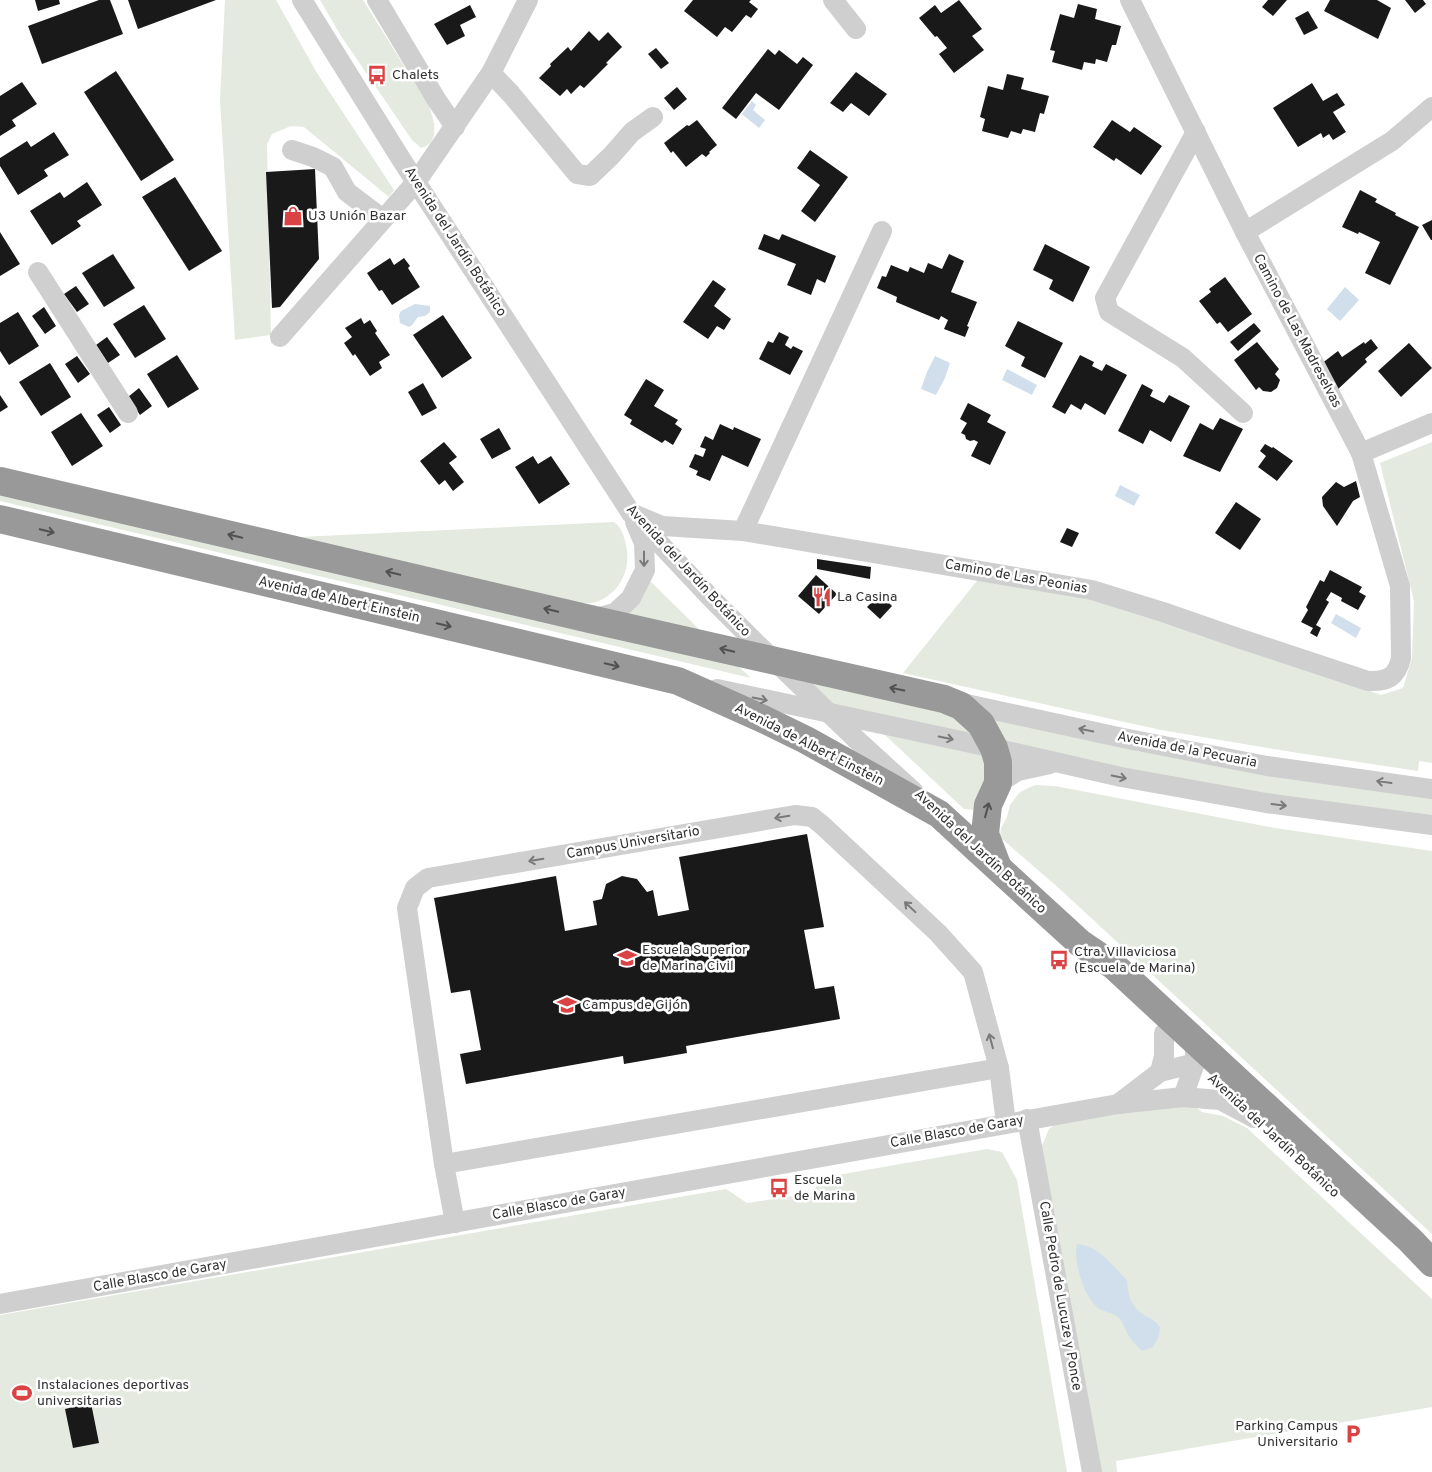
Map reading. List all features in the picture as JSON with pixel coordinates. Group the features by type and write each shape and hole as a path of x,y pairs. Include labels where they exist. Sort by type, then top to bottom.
{"highway":[{"path":"0,481 590,619 774,660"},
{"name":"Avenida de Albert Einstein","path":"0,519 678,681 806,740 938,814"},
{"name":"Avenida de la Pecuaria","path":"774,660 818,672 944,700 961,706 981,724 994,748 998,762 998,783 988,805 985,834 999,870"},
{"name":"Avenida del Jardín Botánico","path":"938,814 1080,943 1114,966 1254,1118 1403,1257 1432,1279"},
{"name":"Avenida del Jardín Botánico","path":"1080,943 1105,977 1164,1034 1193,1050 1236,1079 1432,1262"}],"street":[{"name":"Avenida del Jardín Botánico","path":"302,0 416,182 632,513 711,598 774,660 938,814"},
{"path":"377,0 436,99 455,127"},
{"path":"280,337 416,182 491,73 528,0"},
{"path":"833,0 856,29"},
{"name":"Camino de Las Madreselvas","path":"1130,0 1245,232 1361,453 1400,586 1401,658 1399,668 1391,678"},
{"path":"491,73 578,174 590,176 632,132 653,117"},
{"path":"1245,232 1392,141 1432,107"},
{"path":"1196,132 1105,298 1109,312 1183,358 1244,413"},
{"path":"292,150 333,167 348,192 383,220"},
{"path":"743,531 882,231"},
{"path":"38,272 128,413"},
{"path":"1361,453 1432,423"},
{"path":"590,619 614,613 620,608 631,598 644,570 644,543 632,513"},
{"name":"Camino de Las Peonias","path":"632,513 662,526 743,531 1092,590 1163,612 1368,682 1380,682 1391,678"},
{"name":"Avenida de Albert Einstein","path":"678,681 830,714"},
{"name":"Avenida de la Pecuaria","path":"944,700 1132,740 1267,766 1432,789"},
{"path":"830,714 1121,777 1266,803 1432,825"},
{"path":"998,783 1018,771 1054,763"},
{"name":"Campus Universitario","path":"455,1223 444,1164 407,908 415,888 428,878 795,815 812,817 938,933 973,972 998,1068 1006,1123"},
{"path":"1160,1072 1164,1056 1164,1034"},
{"path":"1183,1097 1193,1050"},
{"name":"Calle Blasco de Garay","path":"1118,1104 1193,1050"},
{"path":"444,1164 998,1068"},
{"name":"Calle Blasco de Garay","path":"0,1304 1118,1104 1183,1097 1220,1100 1254,1118"},
{"name":"Calle Pedro de Lucuze y Ponce","path":"1027,1120 1092,1472"}],"shaded area":[{"path":"225,0 276,0 317,73 394,190 389,197 304,127 291,126 272,134 267,144 271,335 235,340 220,100"},
{"path":"320,0 363,0 429,106 434,124 434,136 427,145 421,148 412,140 341,36"},
{"path":"1432,442 1432,763 1419,761 1418,771 1161,730 903,673 980,577 1079,594 1149,614 1381,695 1403,688 1412,658 1414,601 1380,463"},
{"path":"0,492 737,665 751,678 0,501"},
{"path":"614,522 621,530 626,545 627,564 625,573 616,589 601,600 592,603 572,602 300,537"},
{"path":"649,580 707,637 624,619"},
{"path":"774,660 1432,789 1432,825 830,714"},
{"path":"885,735 991,757 977,810 964,809"},
{"path":"1035,785 1055,786 1275,828 1432,851 1432,1234 1062,891 1000,837 1001,828 1007,817 1010,805 1020,792"},
{"path":"1183,1097 1202,1112 1223,1116 1247,1128 1432,1299 1432,1407 1116,1461 1117,1472 1092,1472 1035,1162 1049,1129 1072,1112"},
{"path":"987,1149 1002,1152 1017,1180 1067,1472 0,1472 0,1315 726,1189 747,1203 813,1193 820,1178"}],"water":[{"path":"752,101 756,105 753,110 765,120 759,128 742,114"},
{"path":"1345,287 1359,300 1340,321 1327,309"},
{"path":"415,304 430,306 430,312 425,316 418,317 409,327 400,323 399,315 401,311"},
{"path":"935,356 950,363 936,395 921,389"},
{"path":"1007,369 1037,385 1032,395 1002,380"},
{"path":"1120,485 1140,495 1134,506 1115,496"},
{"path":"1336,614 1361,628 1356,638 1331,623"},
{"path":"1077,1244 1099,1252 1127,1280 1129,1296 1133,1304 1140,1312 1155,1321 1160,1327 1159,1336 1153,1347 1142,1351 1130,1338 1120,1319 1101,1310 1091,1301 1080,1276 1076,1259"}],"building":[{"path":"35,0 59,0 60,4 38,11"},
{"path":"99,0 110,0 123,34 42,64 28,26"},
{"path":"128,0 216,0 138,29"},
{"path":"693,0 751,0 749,2 758,9 751,18 746,15 732,32 725,27 717,37 684,11"},
{"path":"959,0 982,29 972,36 984,50 954,73 939,54 947,48 919,18 935,5 941,13"},
{"path":"1268,0 1287,0 1273,16 1262,7"},
{"path":"1330,0 1377,0 1391,8 1378,39 1324,11"},
{"path":"1405,0 1423,0 1426,4 1415,13"},
{"path":"1078,4 1097,9 1095,19 1121,26 1116,45 1112,45 1107,62 1096,59 1095,64 1084,62 1082,70 1052,62 1055,51 1050,50 1060,14 1074,18"},
{"path":"470,5 476,17 460,25 465,36 447,45 434,24"},
{"path":"1308,11 1318,28 1304,35 1295,18"},
{"path":"589,31 599,41 608,32 622,47 584,88 580,85 571,94 567,89 560,96 539,78 551,66 550,64 568,47 571,51"},
{"path":"656,48 669,63 661,69 648,54"},
{"path":"768,49 775,55 779,50 797,64 803,57 813,65 779,110 756,93 736,119 722,108"},
{"path":"116,71 174,160 141,181 84,92"},
{"path":"856,72 887,94 869,116 851,103 843,112 830,103"},
{"path":"1007,74 1024,78 1021,89 1049,96 1044,114 1040,113 1035,132 1023,129 1021,134 1011,131 1008,138 982,131 985,119 980,117 988,86 1003,90"},
{"path":"22,82 37,104 12,120 16,126 0,136 0,96"},
{"path":"1312,83 1323,101 1337,93 1345,105 1333,112 1346,132 1333,140 1329,134 1323,138 1321,133 1298,147 1273,108"},
{"path":"677,87 687,99 674,110 664,98"},
{"path":"697,120 717,145 706,157 702,154 686,167 673,151 671,153 664,143 687,125 689,126"},
{"path":"1112,120 1130,132 1134,127 1162,146 1141,175 1116,158 1114,161 1093,147"},
{"path":"54,132 69,155 44,170 48,176 18,195 0,166 0,158 27,141 31,147"},
{"path":"810,150 848,177 815,222 801,211 820,185 797,168"},
{"name":"U3 Unión Bazar","path":"315,169 319,259 280,307 272,308 266,172"},
{"path":"175,177 222,251 189,271 142,197"},
{"path":"87,182 102,205 77,221 81,226 52,245 30,211 60,192 64,198"},
{"path":"1360,190 1377,199 1375,202 1396,213 1395,215 1419,227 1390,285 1365,273 1380,242 1359,232 1358,234 1342,227"},
{"path":"1432,220 1432,240 1431,240 1422,225"},
{"path":"0,232 20,264 0,276"},
{"path":"764,234 779,240 782,234 836,256 825,283 817,279 811,295 787,285 796,264 758,249"},
{"path":"1045,244 1090,267 1073,302 1049,289 1053,280 1033,270"},
{"path":"113,254 135,288 104,307 82,273"},
{"path":"949,254 964,261 951,292 977,302 967,326 969,327 965,337 944,329 948,320 941,316 939,320 896,302 897,297 877,288 882,276 886,277 891,265 908,272 910,267 924,273 928,263 942,269"},
{"path":"390,258 394,265 404,258 420,287 392,305 382,290 379,291 367,273"},
{"path":"1225,277 1252,314 1228,332 1220,322 1217,324 1199,301 1211,292 1209,289"},
{"path":"713,280 726,289 714,306 731,319 724,330 717,326 708,339 683,322"},
{"path":"76,286 89,304 77,312 64,294"},
{"path":"144,305 166,339 135,358 113,324"},
{"path":"44,307 56,326 45,334 32,316"},
{"path":"18,312 39,346 9,365 0,351 0,323"},
{"path":"443,315 472,358 442,378 413,335"},
{"path":"361,318 364,324 370,320 377,331 375,333 390,355 379,362 382,368 370,376 355,354 353,356 344,343 352,337 345,328"},
{"path":"1018,321 1063,343 1045,378 1021,366 1025,357 1005,346"},
{"path":"1254,323 1261,331 1238,351 1230,342"},
{"path":"779,332 789,337 785,345 791,349 793,346 803,351 790,375 759,359 768,341 773,343"},
{"path":"107,337 120,355 108,363 96,345"},
{"path":"1371,339 1378,348 1365,359 1367,362 1335,392 1321,364 1338,351 1342,357"},
{"path":"1257,342 1279,369 1275,374 1280,380 1277,388 1271,392 1263,391 1259,387 1256,390 1234,360"},
{"path":"1409,343 1432,368 1401,397 1378,371"},
{"path":"177,355 199,389 168,408 147,374"},
{"path":"1080,355 1094,362 1092,366 1102,371 1106,364 1127,375 1105,415 1085,403 1081,410 1071,404 1065,414 1052,407"},
{"path":"77,356 90,374 78,383 65,364"},
{"path":"50,363 71,397 41,416 19,382"},
{"path":"646,379 664,390 654,406 678,420 675,424 682,429 673,445 665,440 662,443 630,424 632,420 624,415"},
{"path":"423,383 437,408 422,416 408,392"},
{"path":"1142,384 1153,390 1150,396 1164,403 1169,395 1190,406 1171,442 1150,430 1143,444 1118,431"},
{"path":"139,388 152,406 140,415 128,397"},
{"path":"0,395 8,407 0,412"},
{"path":"968,403 991,415 987,422 1006,432 990,465 971,456 978,442 966,439 965,435 961,433 967,423 960,419"},
{"path":"109,407 121,425 110,433 97,415"},
{"path":"81,413 103,446 72,466 51,432"},
{"path":"1220,418 1243,429 1220,472 1183,456 1200,423 1213,430"},
{"path":"720,424 733,430 734,427 761,439 748,467 722,455 710,481 696,475 698,471 689,467 695,454 703,457 706,449 700,447 705,436 713,440"},
{"path":"499,428 511,449 492,459 480,439"},
{"path":"444,442 457,457 449,463 464,482 453,491 445,480 439,485 420,461"},
{"path":"1265,444 1273,447 1293,461 1277,481 1258,467 1266,456 1260,451"},
{"path":"533,456 538,464 551,456 570,484 539,504 515,467"},
{"path":"1356,481 1360,497 1353,501 1337,526 1323,506 1322,497 1336,482 1344,487"},
{"path":"1236,502 1261,519 1240,550 1215,533"},
{"path":"1067,528 1079,533 1072,547 1060,542"},
{"path":"817,559 871,567 870,579 817,569"},
{"path":"1330,570 1362,587 1359,592 1366,596 1358,610 1341,601 1342,598 1331,592 1326,600 1329,602 1316,625 1321,628 1317,637 1310,633 1313,628 1301,622 1308,610 1306,607 1320,580 1324,582"},
{"path":"816,575 837,594 819,614 798,596"},
{"path":"880,594 892,606 880,619 867,607"},
{"name":"Escuela Superior de Marina Civil","path":"807,834 824,927 804,930 815,989 834,986 840,1019 686,1046 687,1053 624,1064 623,1056 466,1084 460,1054 481,1050 470,990 451,993 434,898 556,876 565,931 597,925 593,901 602,899 606,884 622,876 637,879 647,892 653,890 658,916 689,910 679,857"},
{"path":"91,1403 99,1443 73,1448 65,1409"}],"place":[{"name":"Chalets","path":"377,75"},
{"name":"U3 Unión Bazar","path":"293,216"},
{"name":"La Casina","path":"822,597"},
{"name":"Escuela Superior de Marina Civil","path":"627,958"},
{"name":"Ctra. Villaviciosa (Escuela de Marina)","path":"1059,960"},
{"name":"Campus de Gijón","path":"567,1005"},
{"name":"Escuela de Marina","path":"779,1188"},
{"name":"Instalaciones deportivas universitarias","path":"22,1393"},
{"name":"Parking Campus Universitario","path":"1353,1434"}]}
